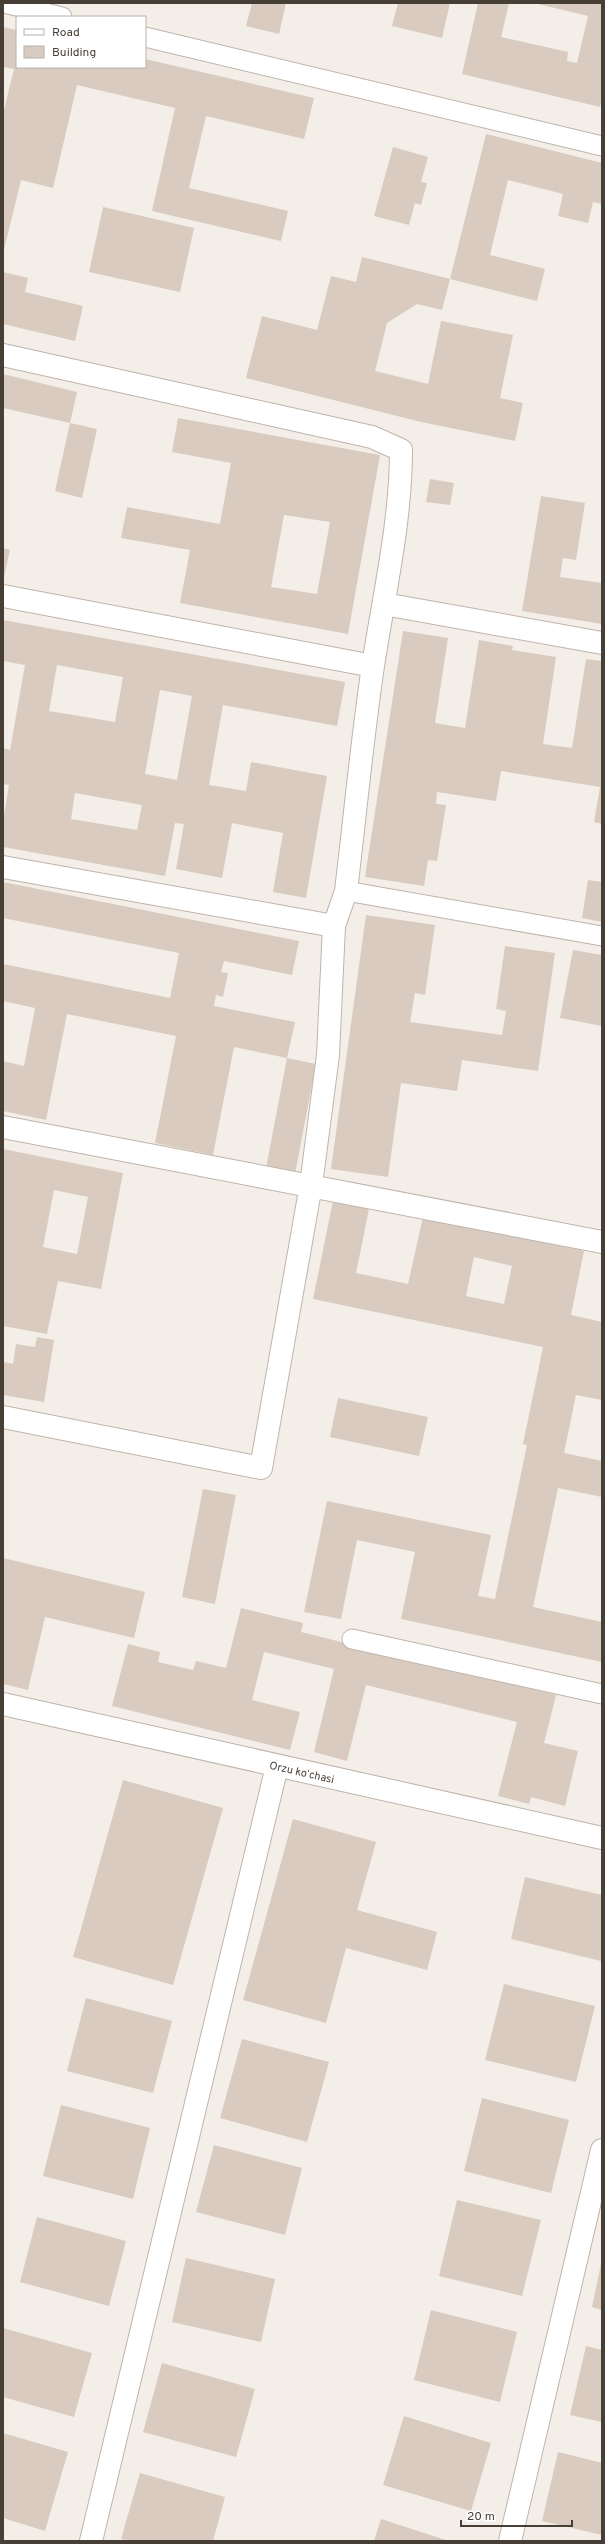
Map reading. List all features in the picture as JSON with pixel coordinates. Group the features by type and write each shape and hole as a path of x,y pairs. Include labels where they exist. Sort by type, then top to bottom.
{"street":[{"path":"3,355 372,437 401,450 401,472 384,604 373,666 346,891 334,926 328,1055 311,1185 260,1468 3,1416"},
{"path":"3,596 373,666"},
{"path":"384,604 602,643"},
{"path":"3,867 334,926"},
{"path":"3,1127 602,1242"},
{"name":"Orzu koʻchasi","path":"3,1704 602,1838"},
{"path":"91,2541 277,1766"},
{"path":"510,2541 602,2150"}],"lane":[{"path":"4,3 58,16"},
{"path":"146,37 602,146"},
{"path":"346,891 602,936"},
{"path":"352,1639 602,1694"}],"building":[{"path":"252,3 286,3 279,34 246,26"},
{"path":"398,3 450,3 442,38 392,26"},
{"path":"478,3 509,3 501,37 568,52 567,61 577,63 588,16 534,3 602,3 602,98 600,107 462,74"},
{"path":"3,27 16,30 16,68 146,68 146,59 314,98 304,139 206,116 189,188 288,211 281,241 152,211 175,108 77,85 53,188 21,180 3,254 3,114 14,69 3,67"},
{"path":"486,134 602,163 602,204 593,202 588,223 558,216 563,194 508,180 490,255 545,269 537,301 450,279"},
{"path":"393,147 428,157 421,182 427,183 421,205 415,203 409,225 374,216"},
{"path":"103,207 194,228 180,292 89,272"},
{"path":"362,257 450,279 442,310 417,304 387,323 375,371 428,384 441,321 513,335 500,398 523,403 515,441 421,422 246,378 262,316 317,330 331,276 356,282"},
{"path":"3,272 28,278 25,292 83,306 75,341 3,324"},
{"path":"3,374 77,392 70,423 3,408"},
{"path":"178,418 380,455 348,634 180,603 190,550 121,538 127,507 220,524 231,463 172,452","holes":["284,515 330,522 317,594 271,587"]},
{"path":"70,423 97,429 82,498 55,491"},
{"path":"430,479 454,483 450,505 426,502"},
{"path":"541,496 585,503 576,560 563,558 560,577 602,583 602,624 522,611"},
{"path":"3,548 10,550 4,577 3,577"},
{"path":"3,620 345,682 337,726 223,705 209,785 246,791 251,762 327,776 306,898 273,892 283,833 232,823 222,878 176,869 184,824 175,823 165,876 3,847 3,821 9,785 3,784 3,748 10,750 25,665 3,661","holes":["57,665 123,677 115,722 49,711","160,690 192,696 177,780 145,774","75,793 142,805 137,830 71,819"]},
{"path":"403,631 448,638 435,723 465,728 479,640 513,646 512,650 556,657 543,744 572,748 586,659 602,661 602,824 594,822 600,787 501,771 496,801 437,792 436,804 446,805 437,861 428,860 424,886 365,877"},
{"path":"588,880 602,882 602,922 582,918"},
{"path":"3,882 299,941 292,975 224,961 221,972 228,973 223,997 216,995 214,1006 295,1022 287,1058 234,1047 213,1155 155,1143 176,1036 67,1014 46,1120 3,1111 3,1061 24,1066 35,1008 3,1001 3,964 170,998 179,953 3,918"},
{"path":"366,915 435,925 425,995 415,993 410,1022 502,1035 506,1011 496,1009 505,946 555,953 538,1071 462,1060 457,1091 401,1083 388,1177 331,1169"},
{"path":"573,950 602,955 602,1026 560,1018"},
{"path":"287,1058 316,1064 295,1174 266,1168"},
{"path":"3,1149 123,1173 101,1289 58,1281 47,1334 3,1326","holes":["54,1190 88,1197 77,1254 43,1247"]},
{"path":"333,1201 369,1209 356,1273 408,1284 423,1217 584,1251 571,1315 602,1322 602,1400 576,1395 564,1453 602,1461 602,1497 558,1488 533,1607 602,1622 602,1662 401,1619 415,1552 357,1540 341,1619 304,1612 327,1501 491,1535 478,1596 495,1599 527,1445 523,1444 543,1347 313,1299","holes":["474,1257 512,1266 504,1304 466,1296"]},
{"path":"37,1337 54,1340 44,1402 3,1395 4,1362 13,1364 16,1344 35,1347"},
{"path":"338,1398 428,1417 419,1456 330,1437"},
{"path":"203,1489 236,1495 215,1604 182,1597"},
{"path":"3,1558 145,1592 134,1638 45,1617 28,1690 3,1684"},
{"path":"241,1608 303,1623 301,1632 556,1695 544,1743 578,1751 565,1806 531,1797 529,1804 498,1796 517,1722 366,1685 347,1761 314,1752 334,1669 264,1652 252,1700 300,1712 290,1750 112,1706 128,1644 160,1652 158,1662 193,1670 196,1661 226,1668"},
{"path":"123,1780 223,1808 173,1985 73,1957"},
{"path":"293,1819 376,1842 357,1910 437,1932 427,1970 346,1948 326,2023 243,2000"},
{"path":"525,1877 602,1895 601,1961 511,1939"},
{"path":"504,1984 595,2006 576,2082 485,2060"},
{"path":"86,1998 172,2021 153,2093 67,2071"},
{"path":"242,2039 329,2062 307,2142 220,2118"},
{"path":"482,2098 569,2120 551,2193 464,2171"},
{"path":"61,2105 150,2128 133,2199 43,2176"},
{"path":"214,2145 302,2168 285,2235 196,2212"},
{"path":"457,2200 541,2220 522,2296 439,2276"},
{"path":"37,2217 126,2241 109,2306 20,2282"},
{"path":"186,2258 275,2279 261,2342 172,2322"},
{"path":"602,2264 602,2310 592,2307"},
{"path":"431,2310 517,2332 500,2402 414,2380"},
{"path":"3,2328 92,2353 74,2417 3,2397"},
{"path":"586,2346 602,2350 602,2422 570,2415"},
{"path":"162,2363 255,2389 236,2457 143,2432"},
{"path":"404,2416 491,2443 471,2511 383,2485"},
{"path":"3,2433 68,2452 45,2531 3,2518"},
{"path":"558,2452 602,2463 602,2535 542,2521"},
{"path":"140,2473 225,2497 213,2541 129,2541 121,2539"},
{"path":"381,2519 449,2541 374,2541"}]}
